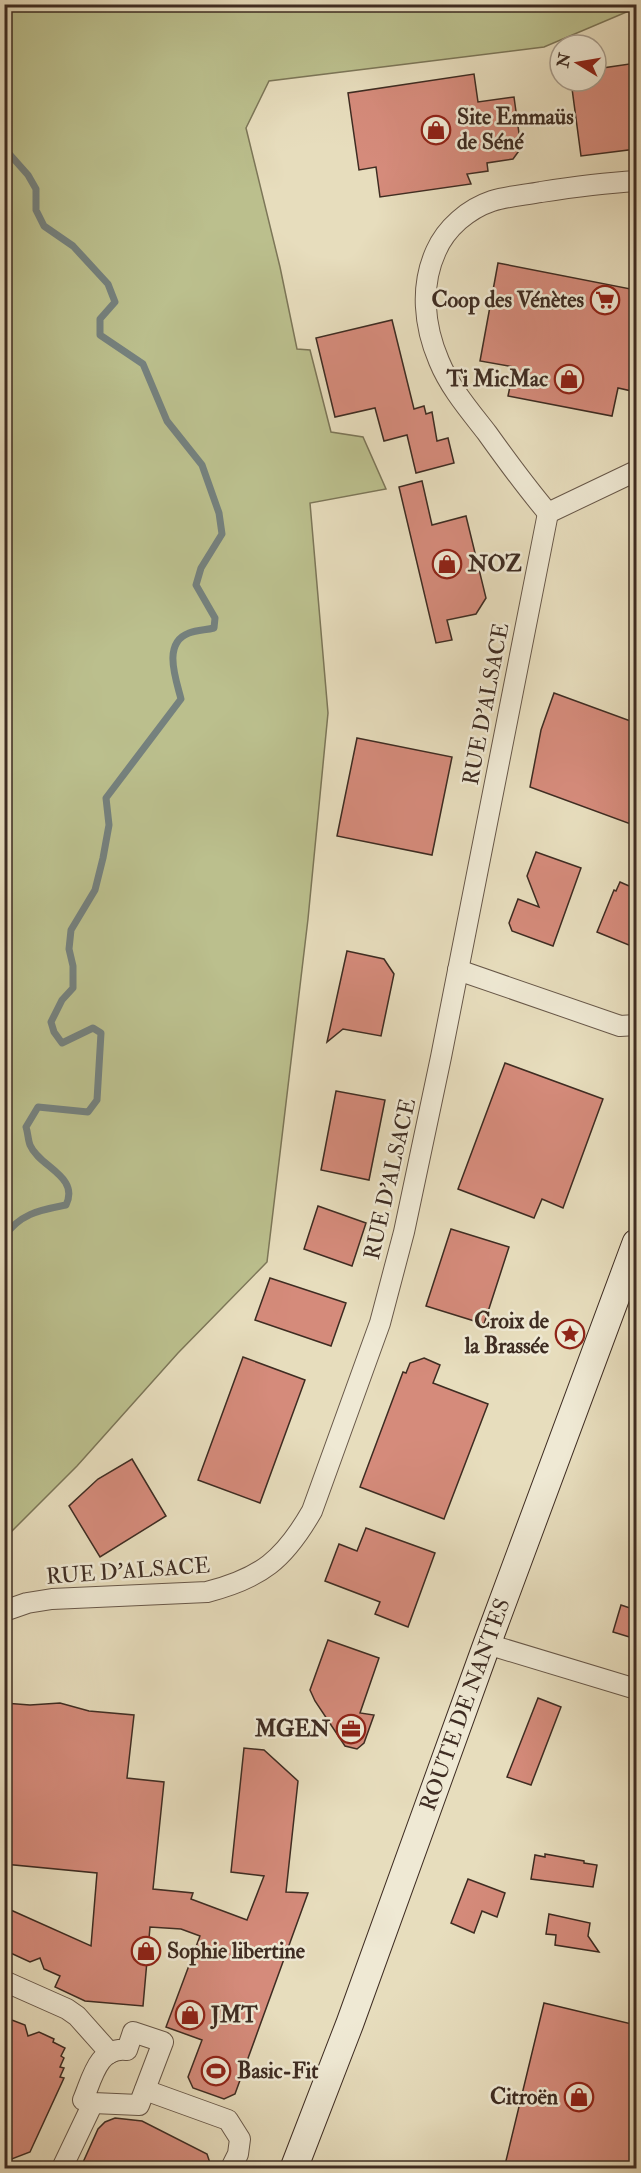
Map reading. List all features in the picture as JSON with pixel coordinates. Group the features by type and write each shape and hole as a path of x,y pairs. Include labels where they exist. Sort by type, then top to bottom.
{"main road":[{"name":"ROUTE DE NANTES","path":"294,2169 354,2012 487,1644 636,1243"}],"street":[{"path":"636,180 601,183 491,201 472,210 454,224 440,242 429,266 425,290 427,320 439,362 460,396 523,483 548,513 636,471"},
{"name":"RUE D'ALSACE","path":"4,1611 27,1603 52,1599 207,1592 231,1586 258,1573 283,1554 312,1511 380,1323 404,1232 548,513"},
{"path":"458,970 628,1025 636,1041"},
{"path":"487,1644 636,1689"},
{"path":"4,1981 67,2009 77,2016 110,2054"},
{"path":"133,2032 163,2042 145,2090 139,2105 93,2103 83,2100 100,2060 119,2049 127,2050 133,2032"},
{"path":"145,2090 228,2121 240,2139 238,2154 231,2169"},
{"path":"62,2169 93,2103"}],"green space":[{"path":"5,4 636,4 636,8 577,33 548,33 548,45 544,47 269,81 246,128 280,267 297,349 310,350 331,432 363,437 386,489 310,503 328,713 308,919 267,1262 178,1353 77,1466 5,1538"}],"building":[{"path":"636,63 636,149 581,156 573,93 608,93 608,67"},
{"name":"Site Emmaüs de Séné","path":"474,74 478,102 514,97 521,148 513,159 487,163 488,171 467,174 471,184 380,197 376,167 359,170 348,93"},
{"path":"498,263 636,290 636,392 618,388 612,416 508,396 514,367 480,361"},
{"path":"392,320 414,409 424,406 426,414 432,412 437,441 448,438 454,463 416,473 407,435 384,441 375,408 335,417 316,338"},
{"name":"NOZ","path":"422,481 432,525 466,516 486,598 476,614 447,620 452,640 436,643 399,487"},
{"path":"554,693 636,723 636,826 530,787 541,730"},
{"path":"357,738 452,757 432,855 337,836"},
{"path":"536,852 581,868 553,946 512,931 509,923 518,899 539,907 527,876"},
{"path":"620,882 636,889 636,948 597,932 614,890 616,891"},
{"path":"347,951 384,959 394,974 381,1036 343,1029 327,1042"},
{"path":"505,1063 603,1099 563,1208 542,1199 534,1218 458,1189"},
{"path":"336,1091 385,1100 369,1180 321,1170"},
{"path":"318,1206 366,1223 352,1266 304,1249"},
{"path":"451,1229 509,1247 484,1324 426,1306"},
{"path":"270,1278 346,1303 331,1346 255,1320"},
{"path":"243,1357 305,1380 260,1503 198,1480"},
{"path":"424,1358 440,1365 433,1383 488,1404 444,1519 360,1487 403,1372 406,1373 410,1363"},
{"path":"132,1459 166,1516 100,1557 69,1506 98,1479"},
{"path":"366,1528 435,1553 408,1627 375,1614 380,1602 325,1581 339,1544 357,1551"},
{"path":"621,1605 636,1610 636,1639 613,1632"},
{"path":"328,1640 379,1658 360,1713 374,1715 364,1743 357,1749 345,1746 310,1690"},
{"path":"538,1698 561,1707 531,1785 507,1777"},
{"path":"4,1703 30,1705 60,1703 89,1711 134,1715 127,1778 164,1782 153,1889 193,1893 191,1899 247,1920 264,1876 231,1872 244,1748 264,1750 298,1781 286,1892 308,1893 235,2094 224,2099 193,2088 188,2077 202,2040 166,2027 200,1936 181,1929 150,1927 143,2006 85,2001 55,1987 60,1976 44,1969 40,1958 30,1962 4,1950 4,1907 91,1946 97,1873 4,1864"},
{"path":"545,1854 597,1865 593,1887 531,1879 535,1855 545,1857"},
{"path":"468,1879 505,1893 497,1917 482,1911 474,1933 451,1923"},
{"path":"549,1914 590,1923 588,1936 599,1952 555,1945 556,1935 546,1934"},
{"name":"Citroën","path":"544,2003 636,2025 636,2169 504,2169"},
{"path":"4,2017 25,2025 28,2036 39,2032 54,2039 53,2042 65,2048 61,2056 64,2058 60,2067 64,2068 60,2077 64,2078 30,2152 4,2162"},
{"path":"115,2118 142,2121 207,2154 212,2169 80,2169 98,2129 105,2122"}],"waterway":[{"path":"4,148 28,175 36,189 36,210 44,226 73,246 108,284 115,302 100,319 100,335 143,364 167,421 202,465 219,513 222,534 201,568 196,585 215,618 214,628 189,633 176,645 173,662 181,699 106,798 109,825 95,890 71,930 69,949 73,966 73,988 62,1000 51,1022 54,1032 62,1043 93,1028 101,1033 97,1100 88,1112 38,1107 26,1127 30,1145 35,1153 57,1172 68,1186 69,1195 66,1205 40,1211 24,1218 4,1237"}],"place":[{"name":"Site Emmaüs de Séné","path":"436,130"},
{"name":"Coop des Vénètes","path":"605,300"},
{"name":"Ti MicMac","path":"569,379"},
{"name":"NOZ","path":"447,564"},
{"name":"Croix de la Brassée","path":"570,1334"},
{"name":"MGEN","path":"351,1729"},
{"name":"Sophie libertine","path":"146,1951"},
{"name":"JMT","path":"190,2015"},
{"name":"Basic-Fit","path":"216,2071"},
{"name":"Citroën","path":"579,2097"}]}
